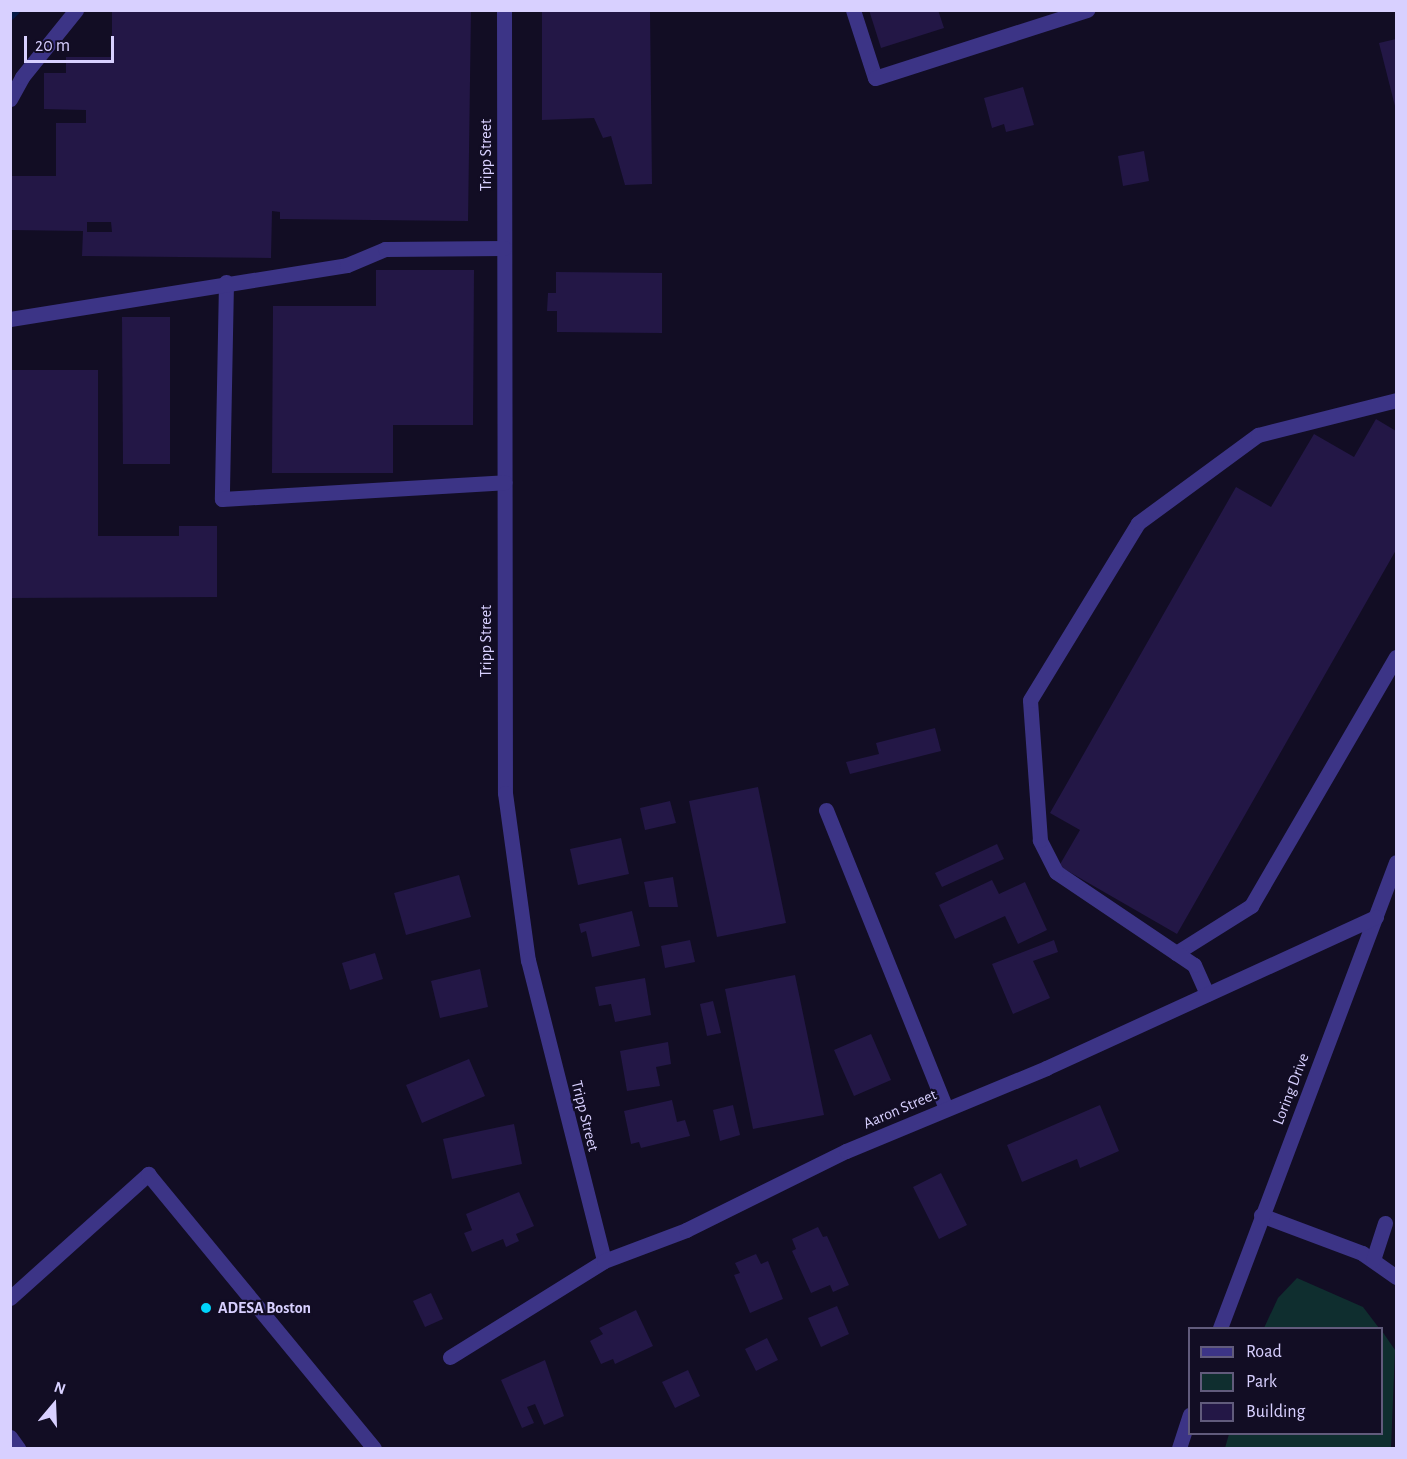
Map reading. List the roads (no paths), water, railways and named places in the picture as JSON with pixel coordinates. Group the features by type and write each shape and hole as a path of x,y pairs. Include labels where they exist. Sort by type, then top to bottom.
{"street":[{"path":"10,99 22,77 76,10"},
{"name":"Tripp Street","path":"504,10 503,742 509,838 528,960 604,1260"},
{"path":"853,10 875,78 1087,10"},
{"path":"10,319 226,282 347,265 385,249 504,248"},
{"path":"226,282 222,499 504,482"},
{"path":"1207,994 1194,965 1056,872 1040,840 1030,700 1138,523 1258,435 1396,400"},
{"path":"1176,953 1251,906 1396,657"},
{"path":"826,810 946,1109"},
{"name":"Loring Drive","path":"1221,1327 1261,1215 1396,862"},
{"name":"Aaron Street","path":"450,1357 604,1260 686,1230 846,1151 1046,1068 1376,917"},
{"path":"10,1298 148,1174 374,1449"},
{"path":"1261,1215 1373,1260 1396,1276"},
{"path":"1373,1260 1386,1223"},
{"path":"1179,1449 1188,1420"},
{"path":"10,1437 18,1449"}],"waterway":[{"path":"10,15 15,10"}],"place":[{"name":"ADESA Boston","path":"206,1308"}]}
